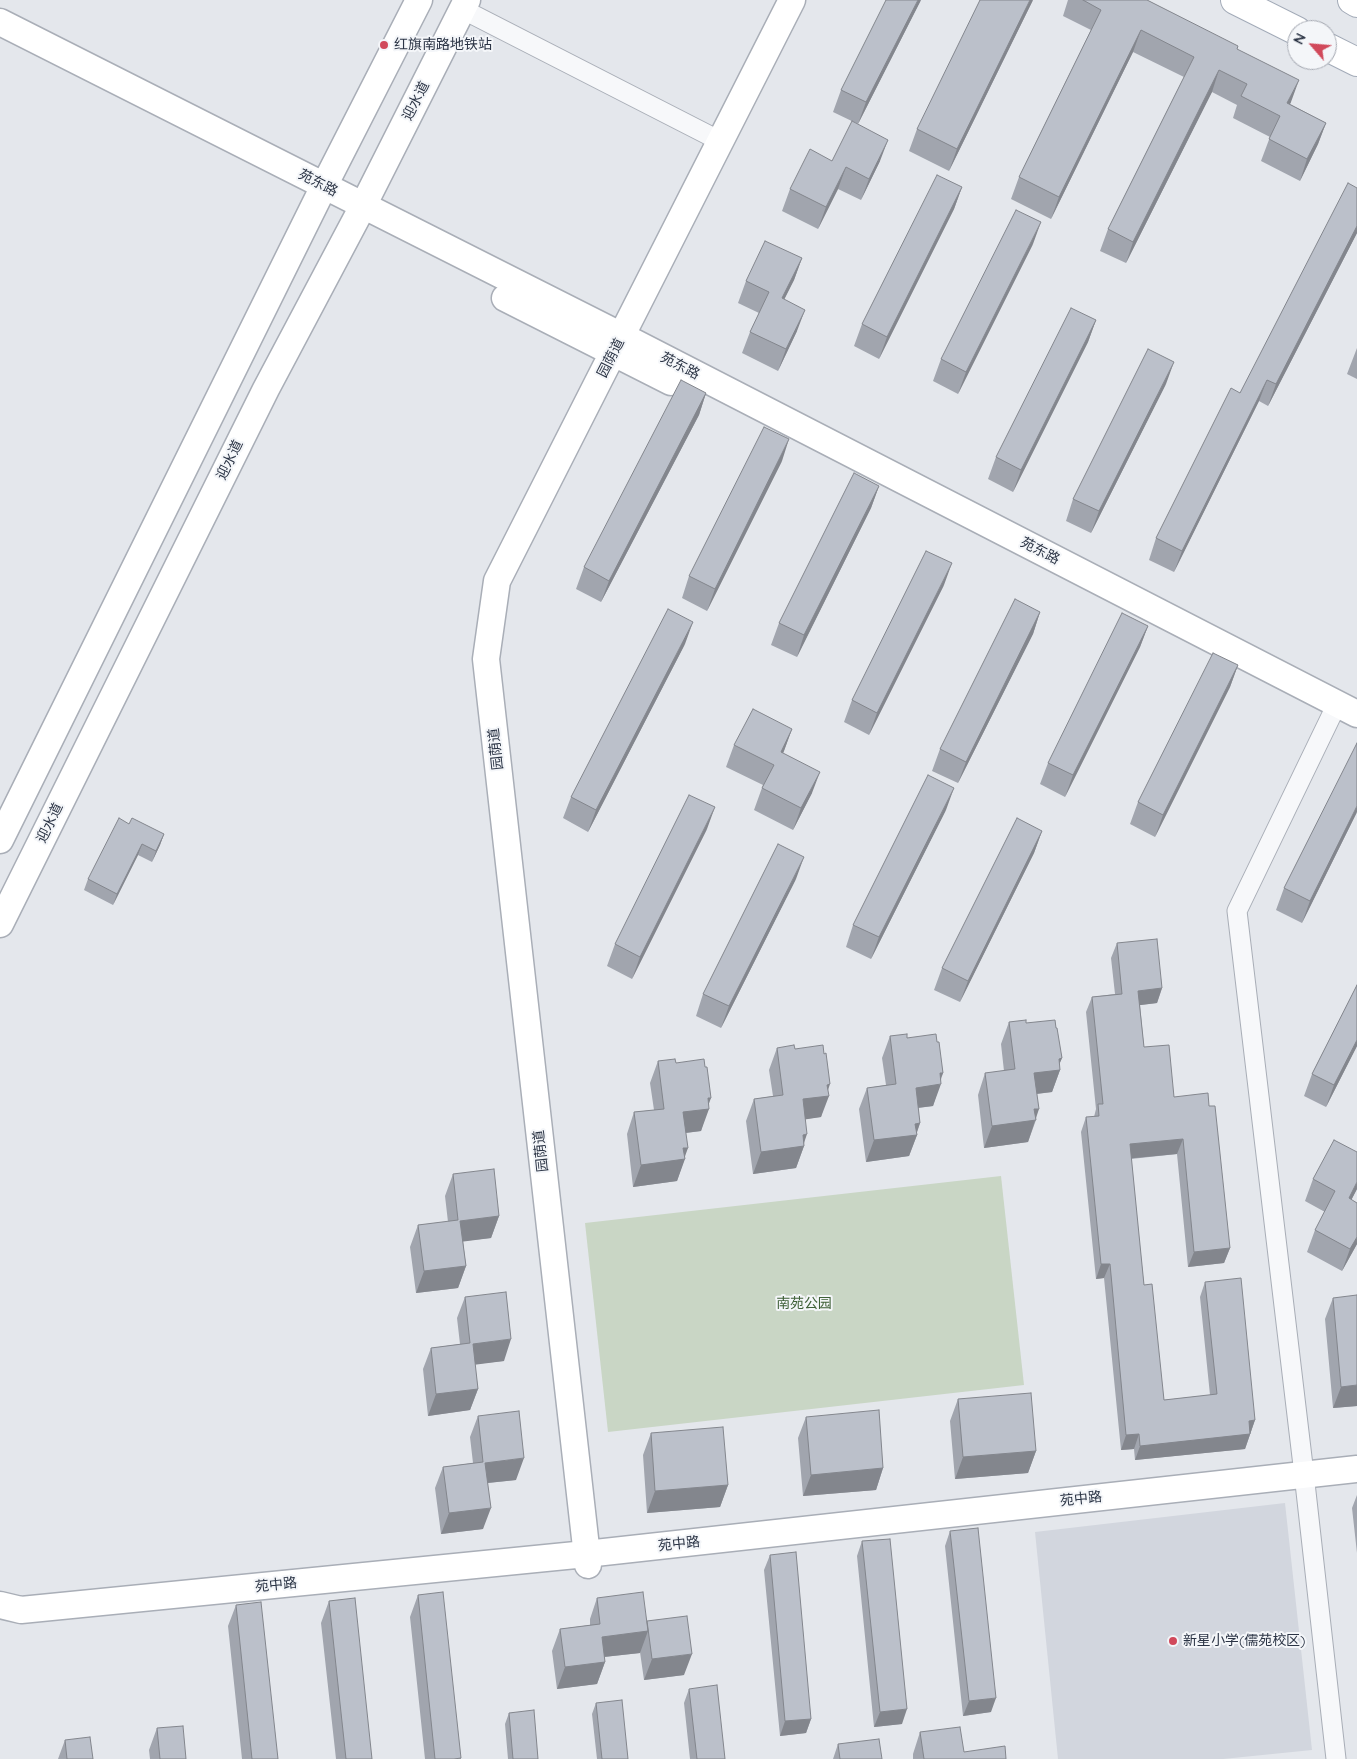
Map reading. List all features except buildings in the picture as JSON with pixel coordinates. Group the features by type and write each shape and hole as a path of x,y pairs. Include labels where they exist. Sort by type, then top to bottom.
{"main road":[{"path":"1235,0 1287,26"},
{"path":"1352,0 1357,3"},
{"path":"1337,52 1357,62"}],"street":[{"path":"0,840 320,194 419,0"},
{"name":"园荫道","path":"587,1560 486,659 496,581 792,0"},
{"path":"465,5 720,141"},
{"name":"迎水道","path":"0,924 266,389 359,214 465,5"},
{"name":"苑东路","path":"0,22 320,194 1342,711 1357,730"},
{"name":"苑东路","path":"0,42 320,194"},
{"path":"1336,1759 1237,911 1342,711"},
{"name":"苑中路","path":"1305,1481 1357,1468"},
{"name":"苑中路","path":"0,1616 21,1619 587,1560 1305,1481 1357,1482"},
{"name":"苑中路","path":"0,1605 21,1610 587,1560"}],"shaded area":[{"name":"新星小学(儒苑校区)","path":"1285,1503 1312,1750 1223,1759 1058,1759 1035,1532"}],"green space":[{"name":"南苑公园","path":"1001,1176 1024,1385 608,1432 585,1223"}],"place":[{"name":"红旗南路地铁站","path":"384,45"},
{"name":"新星小学(儒苑校区)","path":"1173,1641"}]}
